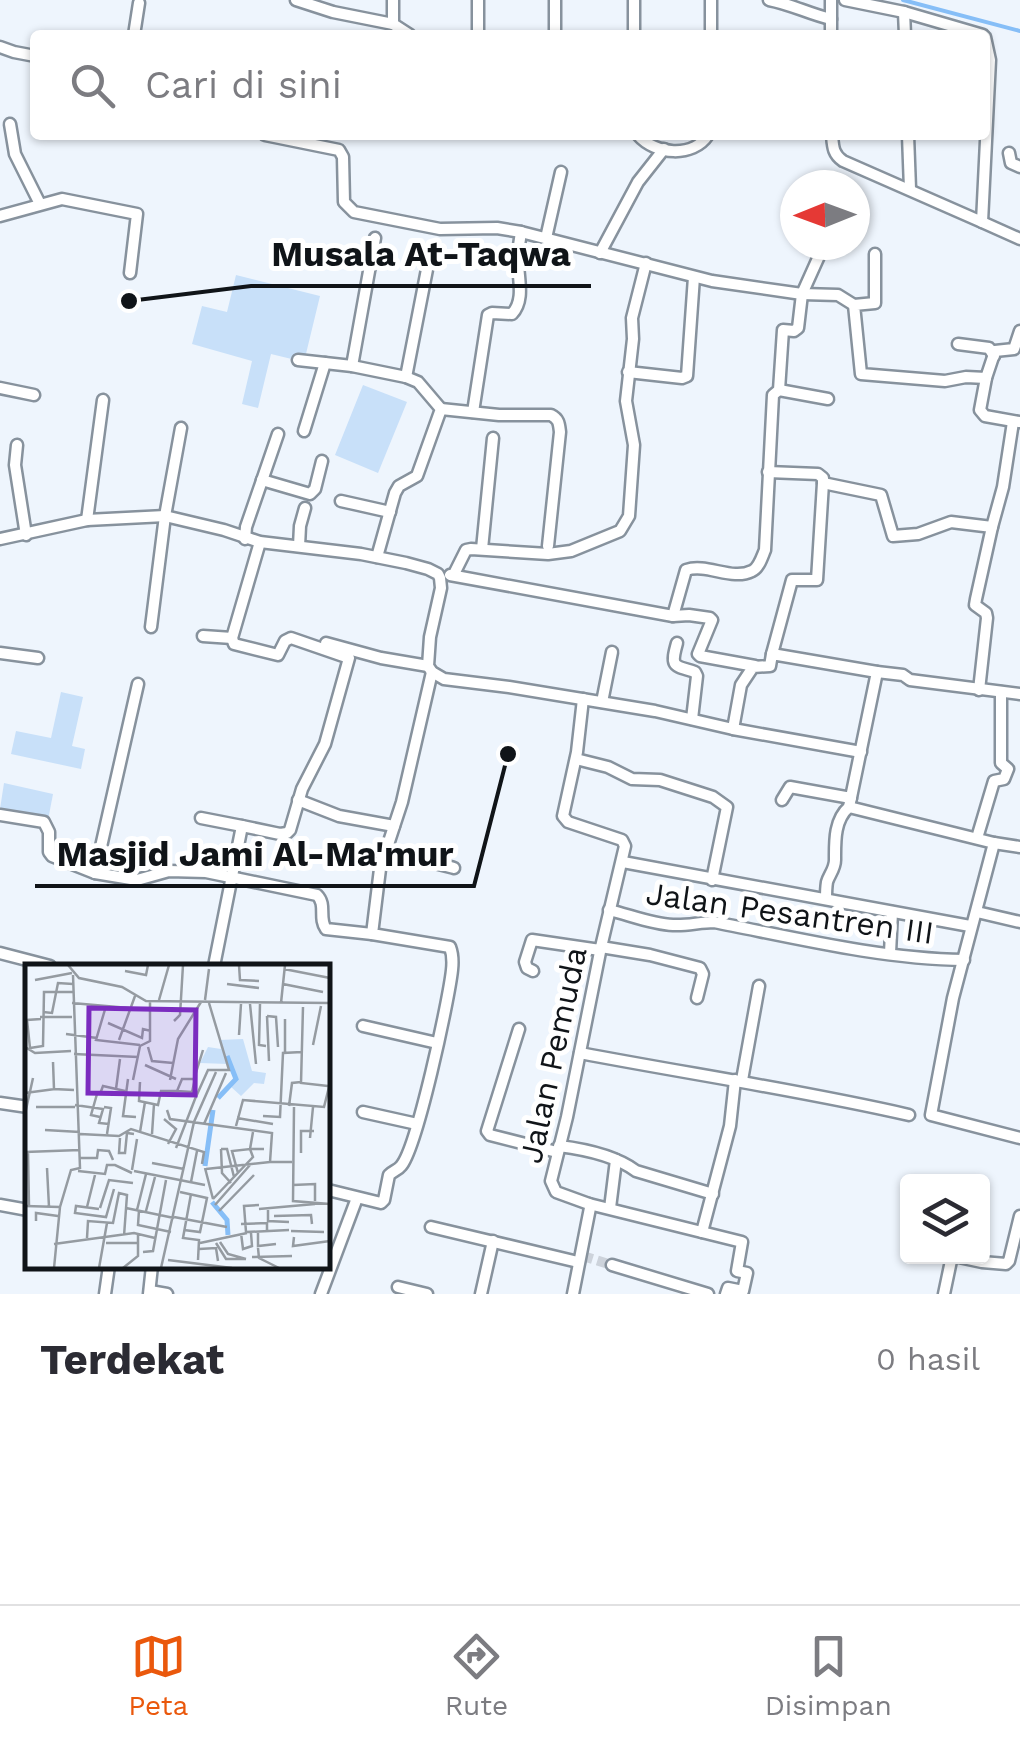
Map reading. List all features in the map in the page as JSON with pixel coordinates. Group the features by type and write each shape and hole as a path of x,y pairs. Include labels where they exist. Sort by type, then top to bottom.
{"street":[{"path":"296,0 393,24 402,30"},
{"path":"392,0 393,24"},
{"path":"478,0 478,30"},
{"path":"556,0 556,30"},
{"path":"634,0 634,30"},
{"path":"710,0 711,30"},
{"path":"768,0 799,2 806,13 831,19"},
{"path":"831,0 831,30"},
{"path":"845,0 964,30"},
{"path":"135,30 139,3"},
{"path":"904,12 905,30"},
{"path":"0,47 30,55"},
{"path":"10,124 15,154 40,204"},
{"path":"289,140 338,150 343,158 344,202 354,212 378,217 440,228 522,232 694,277 802,294 838,294 854,305 875,303 874,254"},
{"path":"641,140 650,146 680,151 692,150 704,140"},
{"path":"832,140 836,157 864,172 1020,239"},
{"path":"908,140 910,189"},
{"path":"982,222 986,140"},
{"path":"600,253 638,182 664,149"},
{"path":"1009,153 1011,163 1020,166"},
{"path":"546,238 561,172"},
{"path":"0,216 62,200 137,214 130,273"},
{"path":"473,412 488,314 512,314 518,306 522,232"},
{"path":"352,366 375,238"},
{"path":"406,378 430,254"},
{"path":"673,616 684,574 690,568 752,572 764,550 773,396 779,390 783,330 798,328 802,294 817,260"},
{"path":"454,574 466,550 548,554 571,551 620,532 628,516 634,445 626,401 632,318 646,263"},
{"path":"628,372 687,376 694,277"},
{"path":"854,305 862,375 945,381 986,378"},
{"path":"979,690 987,618 976,605 976,599 1016,422 981,413 986,378 996,350 1014,349 1020,331"},
{"path":"958,344 989,348 994,356"},
{"path":"298,360 352,366 418,382 442,409 551,416 560,423 548,546"},
{"path":"304,431 326,363"},
{"path":"0,388 34,394"},
{"path":"779,390 828,398"},
{"path":"87,520 103,400"},
{"path":"377,557 399,486 414,479 422,468 442,409"},
{"path":"151,627 181,428"},
{"path":"245,538 278,434"},
{"path":"482,549 493,438"},
{"path":"17,444 14,465 26,535"},
{"path":"262,480 310,494 322,461"},
{"path":"440,578 454,574 712,620 700,656 770,666 792,580 817,580 823,483 818,474 768,472"},
{"path":"823,483 881,495 893,536 918,534 950,522 992,526"},
{"path":"341,502 390,512"},
{"path":"299,546 305,508"},
{"path":"0,540 87,520 165,516 260,542 377,557 438,574 441,588 430,638 430,669 402,802 384,854 372,934"},
{"path":"201,818 287,833 325,744 349,658 291,638 275,655 236,646 232,638 260,542"},
{"path":"203,636 232,638"},
{"path":"308,644 316,640 430,669 444,679 602,702 861,752"},
{"path":"678,642 675,665 698,676 692,719"},
{"path":"602,702 612,652"},
{"path":"0,653 38,658"},
{"path":"772,654 903,674 910,680 1020,694"},
{"path":"733,728 742,685 756,666"},
{"path":"826,898 835,860 836,832 850,803 861,752 873,672"},
{"path":"95,873 138,684"},
{"path":"977,838 994,780 1004,779 1008,769 1001,764 1001,692"},
{"path":"582,699 576,760 564,820 622,840 622,862 970,926"},
{"path":"576,760 608,767 632,779 660,780 724,803 728,807 712,880"},
{"path":"782,800 790,786 1020,847"},
{"path":"298,800 338,816 394,826"},
{"path":"0,815 44,822 52,856 95,873 136,880 188,871 233,878 317,896 322,902 322,922 326,928 450,947 452,970 437,1043 402,1166 389,1175 382,1202 330,1191"},
{"path":"214,964 242,826"},
{"path":"994,843 953,998 931,1114 1020,1138"},
{"path":"384,854 454,868"},
{"name":"Jalan Pemuda","path":"589,1204 556,1192 551,1181 622,862"},
{"name":"Jalan Pesantren III","path":"609,910 678,926 714,922 822,944 928,960 964,960"},
{"path":"890,953 892,912"},
{"path":"977,912 1020,922"},
{"path":"533,971 525,962 533,940 650,955 700,968 703,974 697,998"},
{"path":"0,954 42,964"},
{"path":"702,1232 730,1126 759,986"},
{"path":"363,1026 437,1043"},
{"path":"519,1029 487,1131 490,1135 616,1160 636,1171 712,1194"},
{"path":"580,1052 909,1115"},
{"path":"0,1103 25,1106"},
{"path":"363,1112 417,1124"},
{"path":"610,1208 616,1160"},
{"path":"321,1294 357,1198"},
{"path":"572,1294 589,1204 742,1242 737,1271 747,1274 743,1290 728,1288 726,1294"},
{"path":"0,1206 25,1210"},
{"path":"990,1263 1008,1261 1020,1216"},
{"path":"431,1228 580,1258"},
{"path":"481,1294 493,1241"},
{"path":"612,1264 708,1294"},
{"path":"944,1294 951,1264"},
{"path":"105,1294 109,1269"},
{"path":"398,1288 427,1294"},
{"path":"150,1292 167,1294"}],"shaded area":[{"path":"236,275 320,296 304,362 271,354 258,408 242,404 252,361 192,344 202,306 227,312"},
{"path":"363,385 407,402 378,473 335,455"},
{"path":"61,692 83,697 72,746 85,749 81,769 11,754 16,731 51,738"},
{"path":"4,783 53,794 48,820 0,809"}],"waterway":[{"path":"903,0 1020,31"}],"tunnel":[{"path":"583,1256 612,1265"}],"place":[{"name":"Musala At-Taqwa","path":"129,301"},
{"name":"Masjid Jami Al-Ma'mur","path":"508,754"}]}
